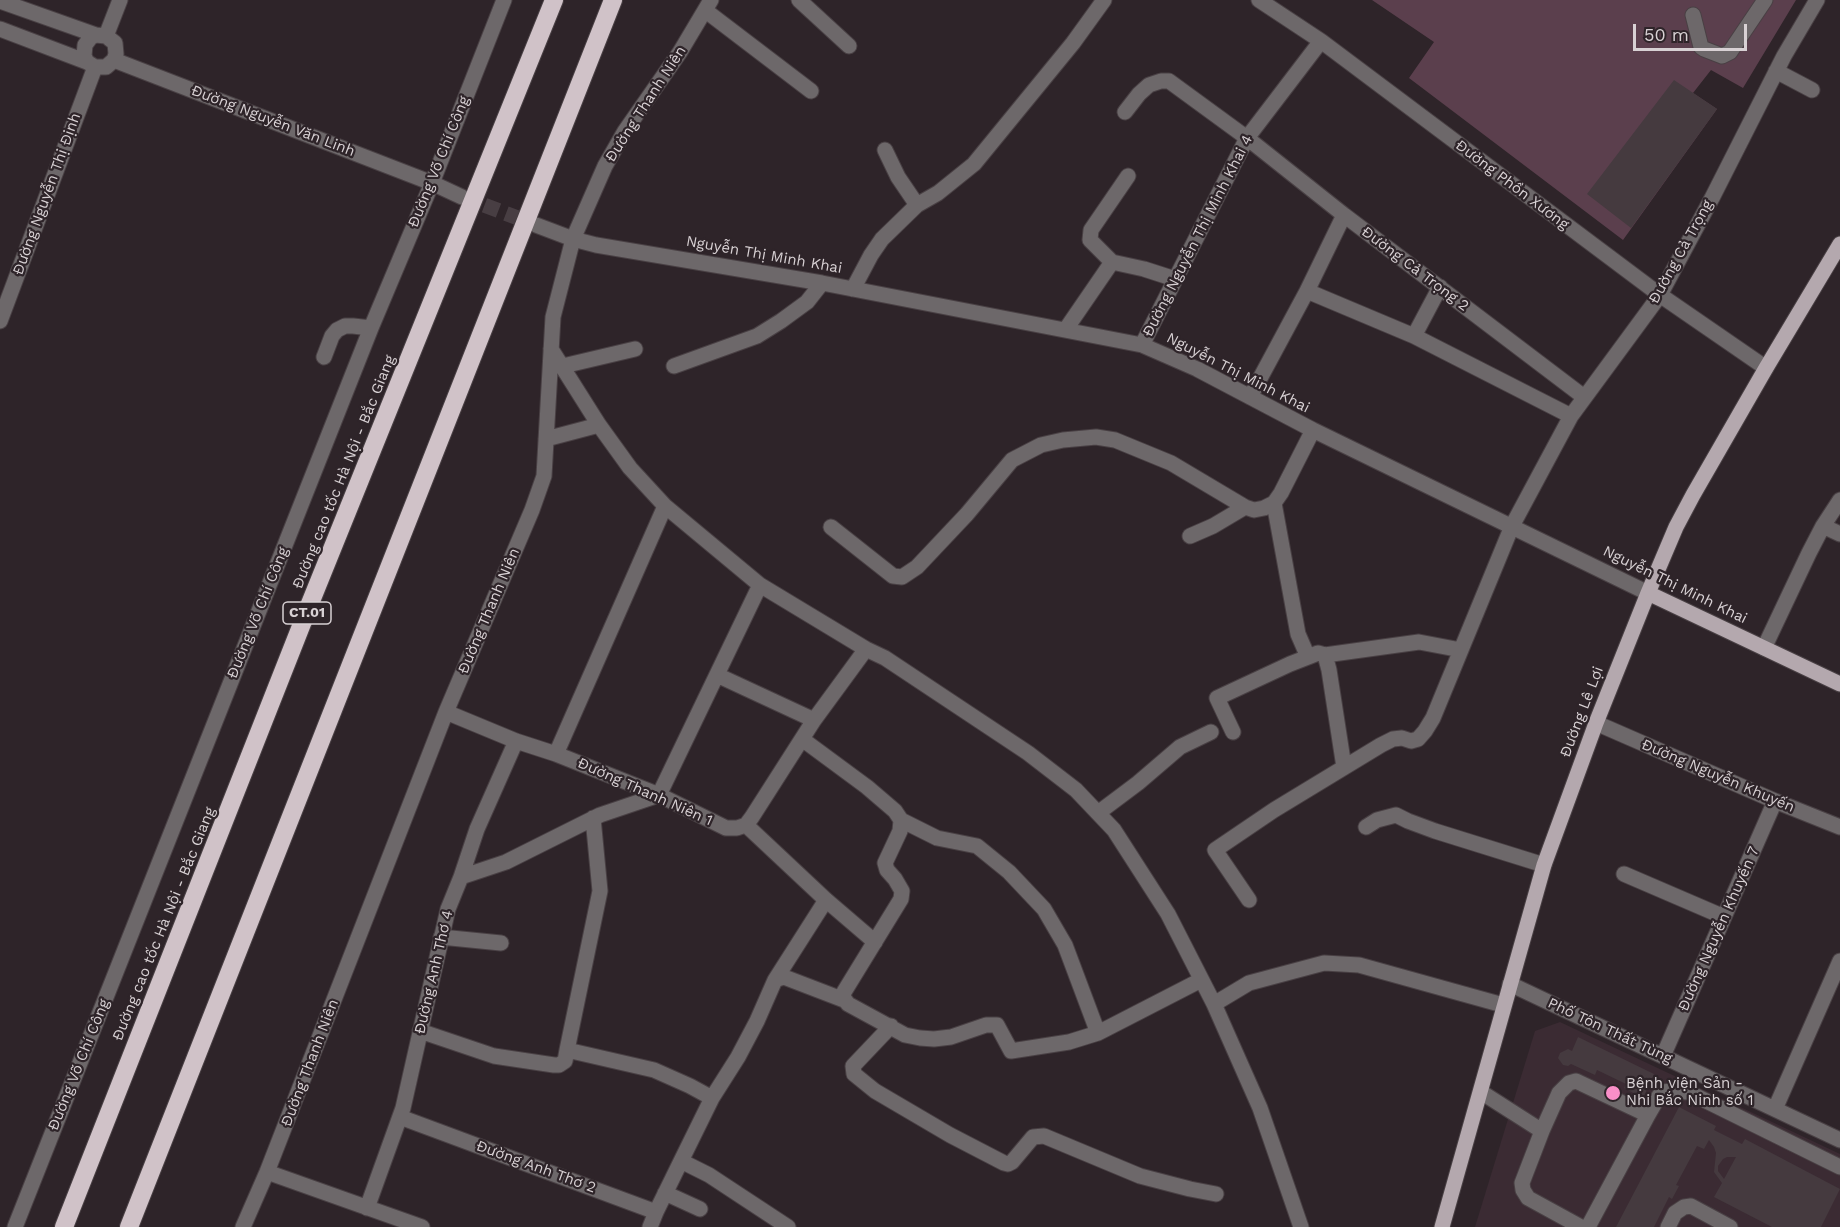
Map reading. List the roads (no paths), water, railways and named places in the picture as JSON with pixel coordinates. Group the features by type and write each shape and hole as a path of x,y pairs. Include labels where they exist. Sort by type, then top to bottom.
{"highway":[{"name":"Đường cao tốc Hà Nội - Bắc Giang","path":"64,1227 309,605 554,0"},
{"path":"129,1227 613,0"}],"main road":[{"name":"Đường Lê Lợi","path":"1442,1227 1544,865 1596,723 1648,593 1676,527 1766,368 1840,244"},
{"name":"Nguyễn Thị Minh Khai","path":"1648,593 1840,684"}],"street":[{"path":"91,64 84,56 85,45 87,41 101,36 120,0"},
{"name":"Đường Võ Chí Công","path":"15,1227 371,328 432,183 504,0"},
{"path":"799,0 849,46"},
{"path":"852,289 882,239 917,205 938,193 974,164 1073,43 1104,0"},
{"name":"Đường Phồn Xương","path":"1259,0 1321,42 1660,295 1766,368"},
{"path":"1693,15 1701,46 1704,50 1722,56 1730,52 1765,0"},
{"name":"Đường Cả Trọng","path":"1344,767 1393,739 1402,738 1411,741 1418,739 1425,731 1512,526 1571,416 1660,295 1776,71 1816,0"},
{"path":"0,1 101,36 115,43 117,54 106,67 91,64 0,28"},
{"path":"708,6 811,91"},
{"name":"Đường Thanh Niên","path":"245,1226 446,712 532,510 544,476 553,317 573,239 605,166 625,131 680,52 708,6"},
{"name":"Đường Nguyễn Thị Minh Khai 4","path":"1142,345 1247,138 1321,42"},
{"name":"Đường Nguyễn Văn Linh","path":"114,60 432,183 462,197"},
{"name":"Đường Nguyễn Thị Định","path":"1,318 91,64"},
{"path":"1776,71 1812,90"},
{"name":"Đường Cả Trọng 2","path":"1125,112 1139,94 1149,86 1161,81 1169,81 1247,138 1584,397"},
{"path":"885,150 898,177 917,205"},
{"path":"1128,176 1091,230 1090,240 1112,262 1175,279"},
{"path":"1250,397 1307,291 1344,214"},
{"name":"Nguyễn Thị Minh Khai","path":"536,225 596,245 822,283 1142,345 1197,369 1313,430 1648,593"},
{"path":"1066,329 1112,262"},
{"path":"674,366 757,336 807,302 822,283"},
{"path":"1414,336 1440,287"},
{"path":"1307,291 1414,336 1571,416"},
{"path":"324,357 332,336 337,330 345,326 371,328"},
{"path":"551,349 599,425 630,468 665,506 760,585 866,649 885,658 1028,753 1076,790 1114,830 1168,914 1214,1004 1260,1108 1301,1227"},
{"path":"563,366 635,349"},
{"path":"546,439 599,425"},
{"path":"831,527 893,576 902,577 916,567 960,522 1012,460 1041,445 1096,437 1115,440 1171,463 1245,507 1254,510 1264,508 1274,503 1281,493 1313,430"},
{"path":"1764,648 1823,526 1840,500"},
{"path":"1274,503 1294,620 1308,657"},
{"path":"556,754 665,506"},
{"path":"1190,536 1213,526 1245,507"},
{"path":"1823,526 1840,534"},
{"path":"461,877 506,862 593,818 659,795 760,585"},
{"path":"1233,732 1217,698 1318,653 1325,655 1419,642 1461,650"},
{"path":"866,649 814,720 746,825 826,900 875,942"},
{"path":"1250,900 1215,850 1344,767 1325,655"},
{"path":"717,675 814,720"},
{"name":"Đường Thanh Niên 1","path":"446,712 659,795 726,828 746,825"},
{"name":"Đường Nguyễn Khuyến","path":"1596,723 1840,827"},
{"path":"1098,813 1180,747 1210,732"},
{"path":"802,739 867,787 895,811 901,820 937,838 978,846 1016,879 1044,909 1065,945 1098,1033"},
{"name":"Đường Anh Thơ 4","path":"367,1208 400,1117 448,909 477,829 516,741"},
{"name":"Đường Nguyễn Khuyến 7","path":"1663,1056 1776,801"},
{"path":"1366,827 1377,820 1396,815 1435,831 1544,865"},
{"path":"420,1031 494,1056 554,1065 565,1061 600,891 593,818"},
{"path":"844,1000 844,992 901,899 902,891 896,879 887,870 885,863 900,831 901,820"},
{"path":"1624,874 1724,917"},
{"path":"650,1227 664,1193 712,1098 738,1057 775,980 826,900"},
{"path":"441,937 501,943"},
{"path":"1775,1109 1840,961"},
{"path":"1214,1004 1249,982 1324,963 1359,965 1503,1005"},
{"path":"775,980 784,977 844,1000 905,1035 934,1039 986,1025 997,1025 1011,1051 1069,1042 1098,1033 1201,980"},
{"name":"Phố Tôn Thất Tùng","path":"1510,984 1840,1140"},
{"path":"891,1026 853,1066 854,1074 875,1091 950,1135 1004,1163 1012,1162 1033,1137 1044,1136 1140,1176 1190,1190 1216,1194"},
{"path":"567,1050 654,1070 677,1079 712,1098"},
{"path":"1581,1227 1528,1198 1523,1190 1522,1182 1559,1093 1569,1083 1576,1081 1648,1115"},
{"path":"1481,1092 1542,1131"},
{"path":"1588,1227 1648,1115 1663,1092 1688,1092 1840,1167"},
{"name":"Đường Anh Thơ 2","path":"400,1117 656,1212"},
{"path":"681,1161 709,1175 788,1227"},
{"path":"267,1172 422,1227"},
{"path":"664,1193 700,1209"},
{"path":"1668,1227 1675,1213 1684,1207 1691,1206 1730,1227"}],"tunnel":[{"path":"463,197 536,225"}],"place":[{"name":"Bệnh viện Sản - Nhi Bắc Ninh số 1","path":"1613,1093"}]}
